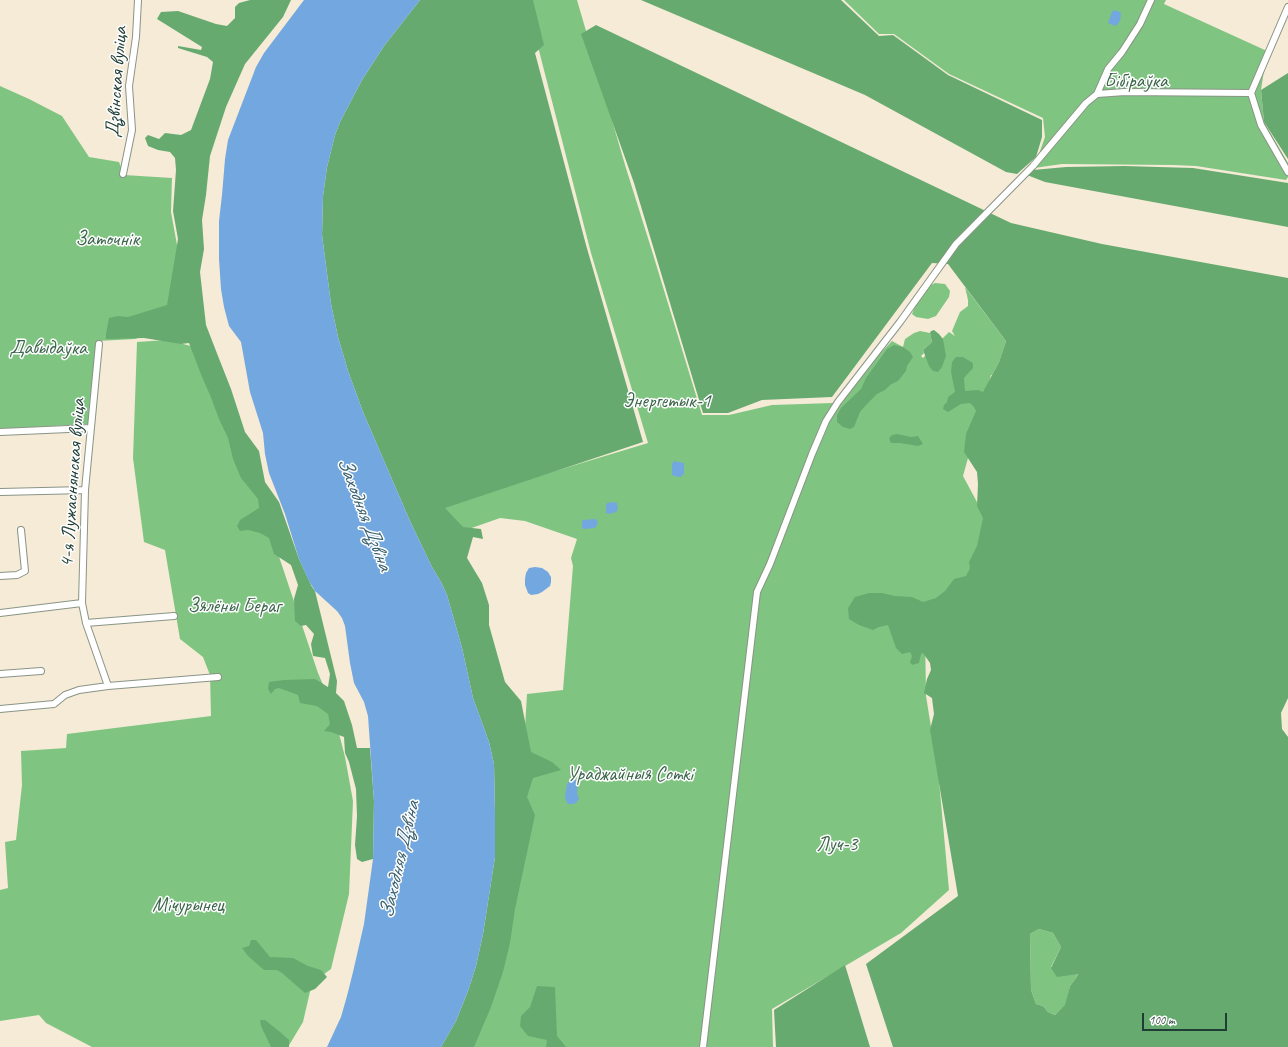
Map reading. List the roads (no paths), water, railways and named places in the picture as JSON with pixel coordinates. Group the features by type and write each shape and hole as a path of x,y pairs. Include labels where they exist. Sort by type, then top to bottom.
{"street":[{"name":"Дзвінская вуліца","path":"123,174 132,130 129,86 136,37 138,0"},
{"path":"704,1047 758,592 826,421 838,402 900,322 956,244 1033,166 1086,103 1097,94 1108,69 1122,52 1140,24 1151,0"},
{"path":"1288,7 1251,93 1261,125 1288,172"},
{"path":"1097,94 1126,92 1251,93"},
{"name":"4-я Лужаснянская вуліца","path":"99,344 85,490 82,603 86,624 108,686"},
{"path":"0,432 91,428"},
{"path":"0,492 85,490"},
{"path":"0,576 17,574 25,571 21,530"},
{"path":"0,613 82,603"},
{"path":"86,624 174,616"},
{"path":"0,674 41,671"},
{"path":"0,709 54,704 65,695 80,690 108,686 218,677"}],"water":[{"name":"Заходняя Дзвіна","path":"304,0 420,0 384,46 362,80 340,122 327,167 323,196 322,235 331,304 338,337 348,371 363,412 410,521 447,595 462,648 473,698 489,742 494,764 495,857 483,934 476,966 468,991 456,1021 441,1047 327,1047 341,1017 353,972 364,924 373,859 374,801 368,716 364,702 354,683 345,626 342,618 337,611 315,591 309,581 299,559 285,514 269,473 263,433 250,392 241,342 229,326 221,289 219,221 228,140 256,67 264,53"},
{"path":"1114,10 1120,12 1121,14 1120,21 1116,26 1108,23"},
{"path":"674,461 684,463 684,473 681,477 672,475 672,464"},
{"path":"607,503 617,503 618,509 616,512 609,514 606,513"},
{"path":"596,519 598,523 595,528 582,528 583,520"},
{"path":"529,568 542,568 548,572 551,577 551,582 550,586 542,592 531,595 528,593 525,585 525,579"},
{"path":"573,778 578,783 577,793 579,799 576,803 568,804 565,796 567,784"}],"park label":[{"name":"Бібіраўка","path":"1136,82"},
{"name":"Заточнік","path":"107,240"},
{"name":"Давыдаўка","path":"48,349"},
{"name":"Энергетык-1","path":"667,402"},
{"name":"Зялёны Бераг","path":"234,607"},
{"name":"Ураджайныя Соткі","path":"630,775"},
{"name":"Луч-3","path":"837,845"},
{"name":"Мічурынец","path":"188,906"}]}
